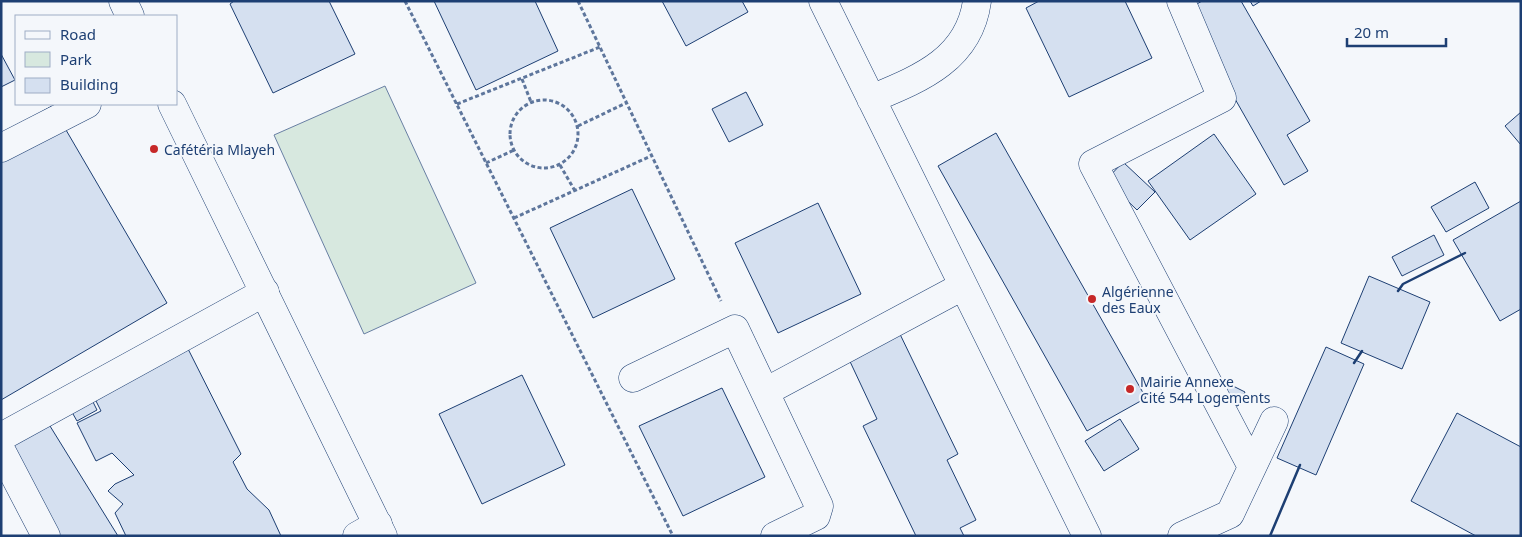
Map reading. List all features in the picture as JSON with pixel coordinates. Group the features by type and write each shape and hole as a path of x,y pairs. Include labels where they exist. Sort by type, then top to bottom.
{"street":[{"path":"122,1 129,15"},
{"path":"823,1 1087,536"},
{"path":"871,99 913,82 949,58 968,34 977,1"},
{"path":"1181,1 1222,98 1093,164 1252,468"},
{"path":"1,148 85,105"},
{"path":"172,105 265,292 373,532"},
{"path":"765,392 963,286"},
{"path":"1,438 265,292"},
{"path":"633,378 735,330 820,506 816,516 775,536"},
{"path":"1182,536 1230,514 1274,421"},
{"path":"1,450 46,536"}],"path":[{"path":"405,1 674,536"},
{"path":"578,1 735,330"},
{"path":"456,104 600,47"},
{"path":"522,79 531,102"},
{"path":"554,101 565,106 573,115 578,126 579,137 576,148 569,158 560,165 550,168 539,168 529,165 520,159 510,140 510,128 514,117 521,108 531,102 554,101"},
{"path":"578,126 626,103"},
{"path":"486,163 514,150"},
{"path":"514,218 651,156"},
{"path":"560,165 575,191"}],"green space":[{"path":"385,86 476,283 364,334 274,135"}],"building":[{"path":"234,1 329,1 355,54 273,93 230,4"},
{"path":"434,1 535,1 558,51 476,90"},
{"path":"662,1 742,1 748,12 686,46"},
{"path":"1039,1 1125,1 1152,58 1069,97 1026,8"},
{"path":"1202,1 1241,1 1310,121 1287,135 1308,171 1284,185 1185,11"},
{"path":"1250,1 1261,1 1253,6"},
{"path":"1,54 15,80 1,87"},
{"path":"746,92 763,125 729,142 712,109"},
{"path":"52,106 167,303 1,400 1,135"},
{"path":"1521,112 1521,145 1505,126"},
{"path":"996,133 1146,398 1087,431 938,166"},
{"path":"1214,134 1256,194 1190,240 1148,181"},
{"path":"1123,162 1155,192 1137,210 1106,180"},
{"path":"1475,182 1489,208 1446,232 1431,207"},
{"path":"632,189 675,279 593,318 550,228"},
{"path":"1521,201 1521,309 1500,321 1453,240"},
{"path":"818,203 861,294 778,333 735,243"},
{"path":"1434,235 1444,255 1402,276 1392,257"},
{"path":"1369,276 1430,302 1402,369 1341,343"},
{"path":"897,328 958,454 947,460 976,520 960,528 964,536 916,536 863,426 877,419 846,353"},
{"path":"179,331 241,454 233,462 247,489 269,510 281,536 126,536 115,513 123,504 108,491 115,484 134,475 112,453 96,461 77,423 101,411 89,387"},
{"path":"1326,347 1364,364 1316,475 1277,458"},
{"path":"1203,371 1245,392 1238,406 1195,385"},
{"path":"522,375 565,465 482,504 439,414"},
{"path":"722,388 765,477 683,516 639,426"},
{"path":"90,396 97,410 77,421 69,407"},
{"path":"37,405 118,536 46,536 1,463"},
{"path":"1457,413 1521,447 1521,536 1476,536 1411,501"},
{"path":"1120,419 1139,449 1104,471 1085,441"}],"wall":[{"path":"1398,291 1403,284 1465,253"},
{"path":"1354,363 1362,351"},
{"path":"1270,536 1300,465"}],"place":[{"name":"Cafétéria Mlayeh","path":"154,149"},
{"name":"Algérienne des Eaux","path":"1092,299"},
{"name":"Mairie Annexe Cité 544 Logements","path":"1130,389"}]}
